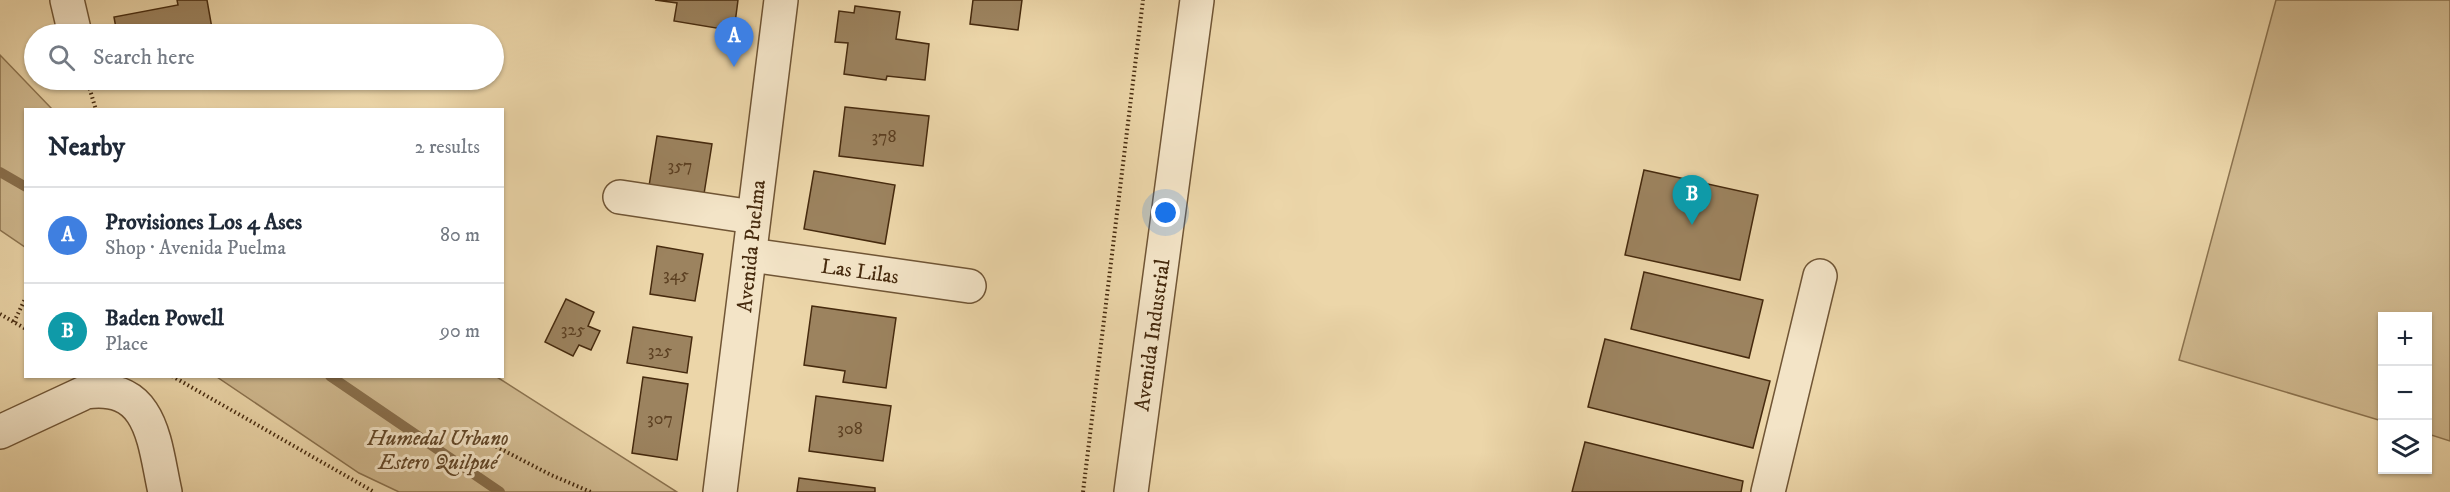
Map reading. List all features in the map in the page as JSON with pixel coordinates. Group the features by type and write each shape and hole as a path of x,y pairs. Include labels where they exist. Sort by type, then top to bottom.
{"street":[{"path":"67,0 73,24"},
{"name":"Avenida Puelma","path":"720,492 781,0"},
{"name":"Avenida Industrial","path":"1131,492 1197,0"},
{"path":"620,197 753,217"},
{"name":"Las Lilas","path":"750,255 969,286"},
{"path":"1768,492 1820,276"},
{"path":"0,432 86,392 99,390 125,395 140,408 152,435 165,492"}],"path":[{"path":"1083,492 1143,0"},
{"path":"90,90 95,108"},
{"path":"14,322 24,302"},
{"path":"0,314 24,328"},
{"path":"175,378 374,492"},
{"path":"468,432 551,475 591,492"}],"green space":[{"path":"2276,0 2450,0 2450,441 2432,435 2432,312 2378,312 2378,420 2179,360"},
{"path":"0,55 24,80 24,90 34,90 51,108 24,108 24,246 0,230"},
{"name":"Humedal Urbano Estero Quilpué","path":"218,378 499,378 677,492 399,492 359,473"}],"building":[{"path":"177,0 207,0 211,24 115,24 114,17 178,5"},
{"path":"655,0 738,0 734,31 674,21 677,3"},
{"path":"973,0 1022,0 1018,30 970,24"},
{"path":"855,6 900,12 896,39 929,44 925,80 887,76 886,80 844,74 848,43 835,42 839,11 854,13"},
{"path":"845,107 929,116 923,166 839,156"},
{"path":"657,136 712,144 704,194 649,186"},
{"path":"1644,170 1758,195 1740,280 1625,255"},
{"path":"814,171 895,185 885,244 804,229"},
{"path":"657,246 703,254 695,301 650,294"},
{"path":"1644,272 1763,300 1749,358 1631,329"},
{"path":"566,299 594,312 588,326 600,331 591,350 579,345 573,356 545,342"},
{"path":"812,306 896,318 886,388 843,382 845,371 804,365"},
{"path":"633,327 692,337 687,373 627,363"},
{"path":"1605,339 1770,381 1753,448 1588,407"},
{"path":"643,377 688,384 677,460 632,453"},
{"path":"816,396 891,406 883,461 809,451"},
{"path":"1585,442 1743,481 1741,492 1572,492"},
{"path":"799,478 875,488 875,492 797,492"}],"waterway":[{"path":"0,172 24,186"},
{"path":"333,378 500,492"}],"place":[{"name":"Provisiones Los 4 Ases","path":"734,67"},
{"name":"Baden Powell","path":"1692,225"}]}
